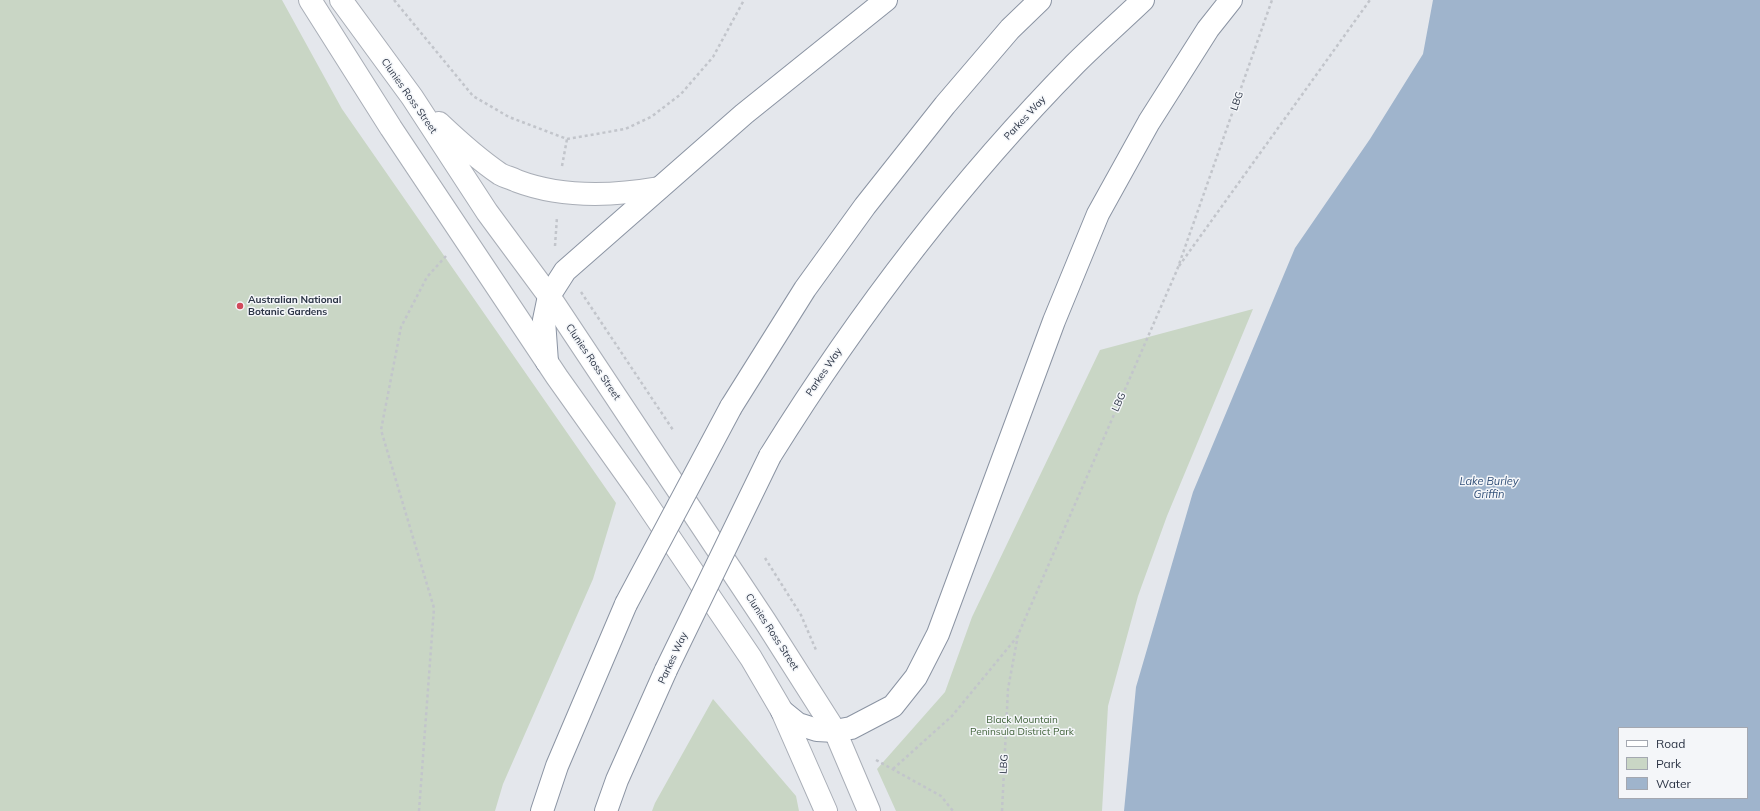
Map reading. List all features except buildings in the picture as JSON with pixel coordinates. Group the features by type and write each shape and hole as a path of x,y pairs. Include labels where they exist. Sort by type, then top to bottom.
{"main road":[{"path":"310,0 392,128 465,236 547,362 656,516 751,658 782,711 826,811"},
{"name":"Clunies Ross Street","path":"341,0 412,97 487,212 549,296 766,621 834,731 869,811"},
{"path":"547,362 544,320 549,296 565,271 744,114 886,0"},
{"path":"542,811 557,766 626,604 731,407 805,289 865,206 955,94 1010,29 1040,0"},
{"name":"Parkes Way","path":"606,811 617,780 666,670 770,456 800,407 859,321 932,227 1004,141 1070,69 1143,0"},
{"path":"782,711 798,724 817,730 834,731 851,728 893,706 916,677 938,634 1054,321 1098,214 1149,122 1208,29 1231,0"},
{"path":"412,97 463,146 501,174 536,188 580,194 637,192 659,188"}],"path":[{"path":"394,0 474,96 509,118 567,139 625,129 651,117 681,94 713,57 744,0"},
{"name":"LBG","path":"1002,811 1008,689 1018,636 1177,270 1272,0"},
{"path":"1177,270 1370,0"},
{"path":"419,811 422,748 434,608 380,430 401,327 427,277 465,236"},
{"path":"565,271 575,281 587,303 673,430"},
{"path":"765,558 801,615 818,656"},
{"path":"894,769 952,716 1018,636"},
{"path":"875,759 941,796 953,811"}],"green space":[{"name":"Australian National Botanic Gardens","path":"0,0 282,0 342,109 616,503 593,579 503,784 495,811 0,811"},
{"name":"Black Mountain Peninsula District Park","path":"1253,309 1167,516 1138,596 1108,706 1102,811 896,811 877,769 945,692 972,617 1100,350"},
{"path":"713,699 796,796 799,811 652,811"}],"water":[{"name":"Lake Burley Griffin","path":"1433,0 1760,0 1760,811 1124,811 1136,687 1193,492 1295,248 1370,139 1423,54"}],"place":[{"name":"Australian National Botanic Gardens","path":"240,306"}]}
